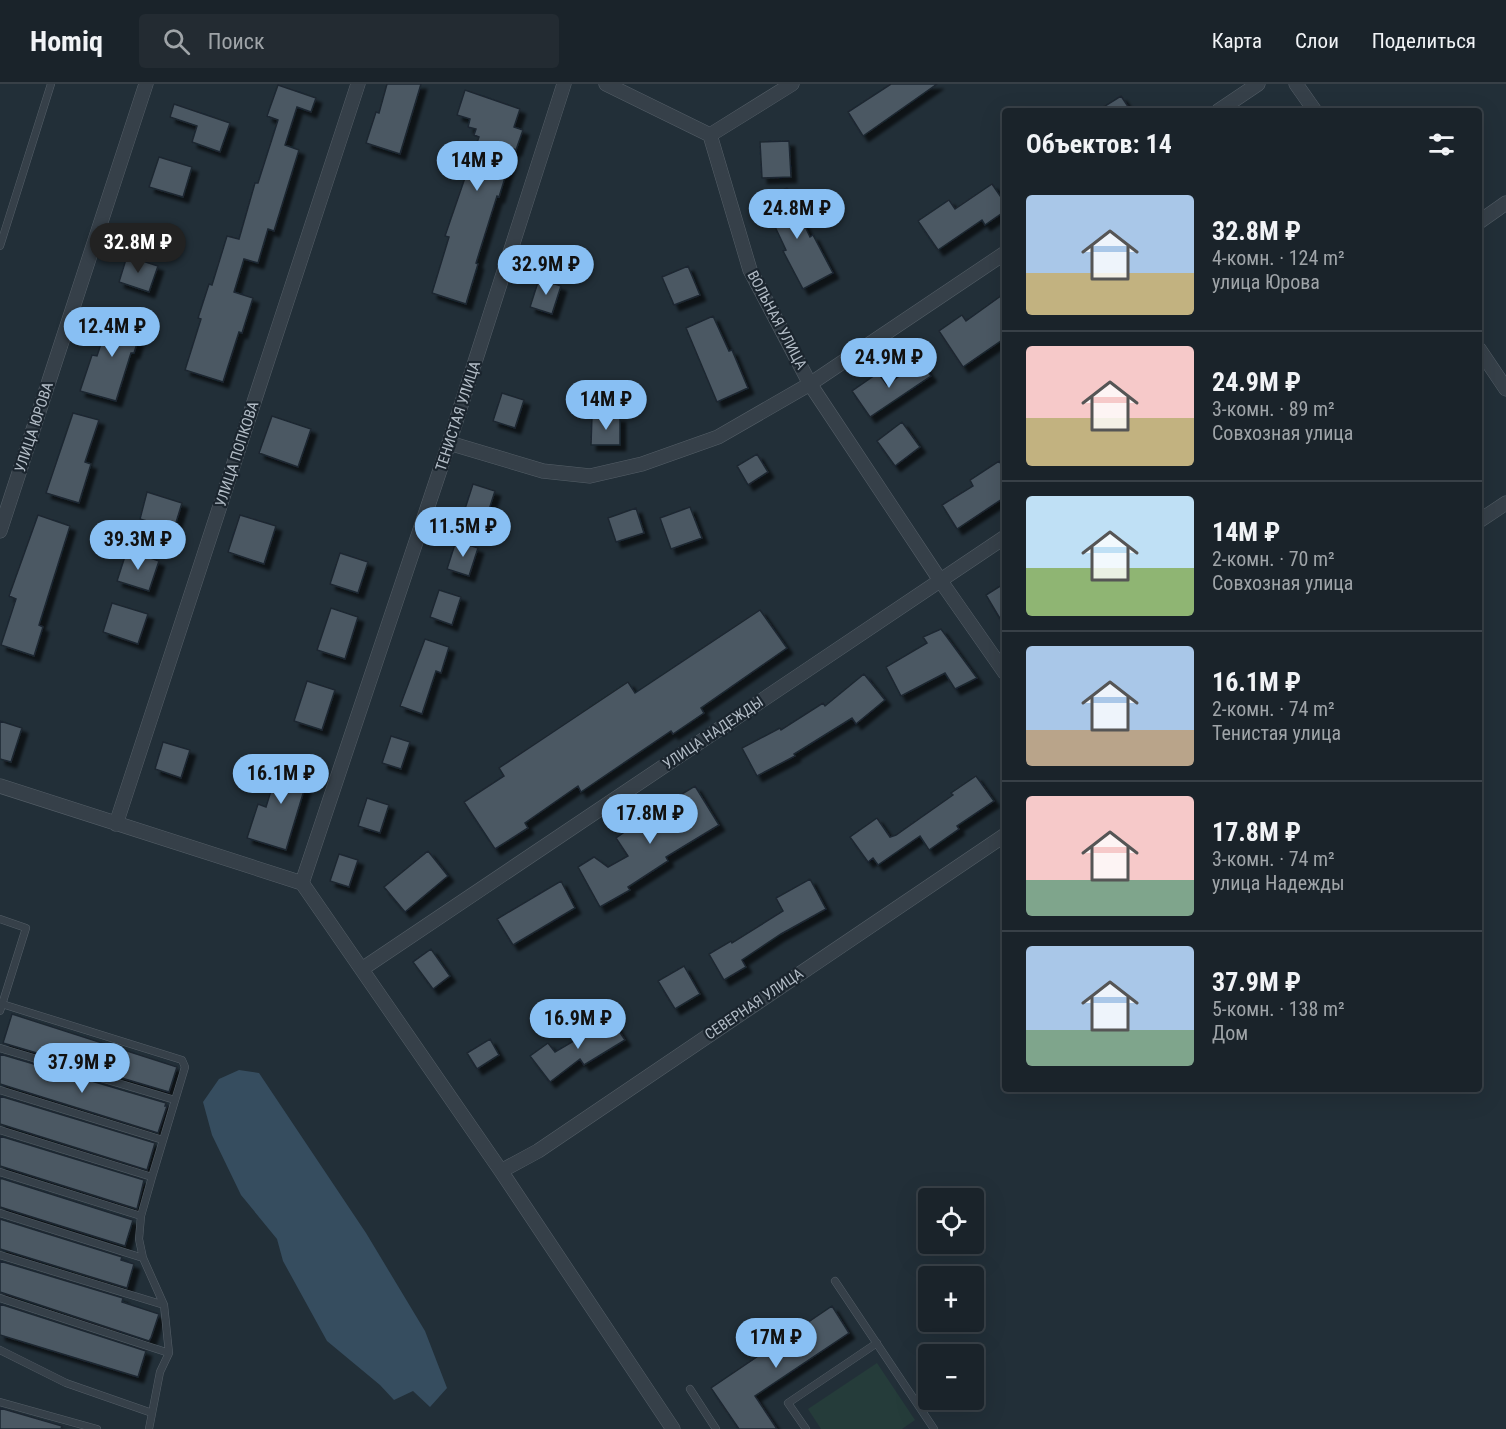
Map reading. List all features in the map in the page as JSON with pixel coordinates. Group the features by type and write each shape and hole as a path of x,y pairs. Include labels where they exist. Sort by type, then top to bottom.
{"street":[{"name":"УЛИЦА ЮРОВА","path":"0,531 146,84"},
{"name":"УЛИЦА ПОПКОВА","path":"117,824 358,84"},
{"name":"ТЕНИСТАЯ УЛИЦА","path":"302,882 449,443 564,84"},
{"path":"606,84 710,135 792,84"},
{"path":"1222,108 1258,84"},
{"path":"1296,84 1313,108"},
{"name":"ВОЛЬНАЯ УЛИЦА","path":"710,135 750,270 810,384 940,580 1002,669"},
{"path":"1482,220 1506,203"},
{"path":"449,443 543,471 590,476 642,464 718,437 810,384 1002,255"},
{"path":"1482,354 1506,389"},
{"path":"1482,519 1506,503"},
{"name":"УЛИЦА НАДЕЖДЫ","path":"363,969 1002,539"},
{"path":"0,786 302,882 501,1171 673,1429"},
{"name":"СЕВЕРНАЯ УЛИЦА","path":"501,1171 538,1150 1002,837"}],"lane":[{"path":"0,246 51,84"},
{"path":"0,919 26,928 1,1007 182,1060 185,1067 141,1216 139,1239 143,1258 164,1305 169,1353 160,1372 149,1429"},
{"path":"0,1048 174,1100"},
{"path":"0,1090 164,1140"},
{"path":"0,1130 152,1177"},
{"path":"0,1172 141,1216"},
{"path":"0,1213 143,1258"},
{"path":"0,1255 164,1305"},
{"path":"835,1281 930,1428"},
{"path":"0,1298 169,1353"},
{"path":"806,1429 788,1404 877,1343"},
{"path":"0,1350 66,1383 152,1413"},
{"path":"690,1389 716,1429"},
{"path":"0,1402 96,1429"}],"green space":[{"path":"877,1363 915,1420 902,1429 821,1429 808,1409"}],"water":[{"path":"239,1070 259,1073 366,1233 425,1331 447,1388 430,1407 413,1391 394,1400 380,1385 327,1341 283,1261 277,1239 241,1195 212,1135 203,1102 219,1079"}],"building":[{"path":"387,84 421,84 400,154 366,143 376,112 379,113"},
{"path":"891,84 937,84 863,136 848,112"},
{"path":"278,85 316,98 311,112 297,107 285,145 299,150 274,231 268,229 258,263 244,259 234,292 253,298 223,382 185,370 201,319 198,318 209,284 212,285 227,236 239,239 255,183 258,183 278,120 267,116"},
{"path":"465,90 520,109 514,127 523,130 516,150 514,149 499,197 497,196 466,304 432,293 449,237 445,236 479,137 474,135 476,129 468,127 470,119 457,115"},
{"path":"1121,96 1129,108 1102,108"},
{"path":"174,104 230,123 220,152 192,142 197,126 170,117"},
{"path":"789,141 791,177 762,178 760,142"},
{"path":"159,157 192,167 183,197 149,187"},
{"path":"992,184 1002,199 1002,213 985,225 982,220 938,250 918,221 949,200 955,209"},
{"path":"787,188 810,237 813,235 833,273 803,289 783,251 786,250 762,199"},
{"path":"127,256 158,266 149,292 119,282"},
{"path":"688,266 700,295 674,305 662,277"},
{"path":"539,279 561,286 552,314 530,307"},
{"path":"1002,295 1002,340 963,367 939,331 962,315 966,321"},
{"path":"111,314 143,324 116,401 80,391 92,355 97,356"},
{"path":"713,316 729,351 732,350 748,388 717,402 686,328"},
{"path":"920,361 931,376 870,417 852,391 878,373 887,385"},
{"path":"502,393 524,400 515,428 493,421"},
{"path":"73,413 99,420 85,462 91,464 79,503 46,493"},
{"path":"272,416 311,429 298,467 259,453"},
{"path":"592,416 620,417 620,445 591,445"},
{"path":"902,422 920,447 895,466 877,441"},
{"path":"757,454 768,472 748,485 737,466"},
{"path":"999,461 1002,466 1002,499 957,529 942,505 973,486 970,480"},
{"path":"473,484 495,491 486,519 464,512"},
{"path":"147,492 182,503 174,529 140,519"},
{"path":"690,507 702,538 671,549 660,518"},
{"path":"636,508 644,533 616,542 608,518"},
{"path":"38,515 70,526 39,625 43,627 34,656 1,645 16,599 9,596"},
{"path":"240,515 276,526 264,564 228,552"},
{"path":"456,541 478,548 469,576 447,569"},
{"path":"127,550 159,561 149,591 117,581"},
{"path":"340,553 368,562 358,593 330,584"},
{"path":"1002,585 1002,622 986,595"},
{"path":"439,590 461,597 452,625 430,617"},
{"path":"112,603 148,614 138,644 103,632"},
{"path":"331,608 358,617 345,659 317,650"},
{"path":"760,610 787,648 701,708 704,713 673,734 671,731 581,792 578,786 525,823 528,828 495,849 464,802 504,776 499,768 628,682 635,693"},
{"path":"941,629 977,678 955,689 945,673 901,696 886,667 927,643 923,637"},
{"path":"425,639 449,647 441,673 436,671 422,714 400,706"},
{"path":"864,674 885,700 856,724 852,718 794,754 795,756 757,776 742,748 780,728 781,730 823,703 825,706"},
{"path":"307,681 335,690 322,730 294,721"},
{"path":"0,721 22,728 11,762 0,759"},
{"path":"391,736 410,742 401,769 382,763"},
{"path":"163,742 190,750 181,778 155,769"},
{"path":"282,755 312,764 286,850 247,838 258,804 266,807"},
{"path":"976,776 994,801 957,826 959,829 929,850 920,836 878,865 873,858 868,862 850,837 877,818 890,837 896,835"},
{"path":"695,786 719,825 666,857 668,861 628,887 630,890 600,907 578,867 594,857 608,867 628,856 616,838"},
{"path":"367,798 389,805 380,833 358,826"},
{"path":"428,851 448,876 405,912 384,887"},
{"path":"339,854 358,860 349,887 330,881"},
{"path":"810,879 826,909 781,934 742,960 746,967 724,980 709,954 731,941 732,943 783,911 776,898"},
{"path":"561,881 575,908 513,945 497,919"},
{"path":"431,949 450,976 433,989 413,962"},
{"path":"684,966 700,994 675,1009 658,981"},
{"path":"12,1014 177,1067 169,1092 3,1043"},
{"path":"611,1019 625,1040 584,1065 580,1059 550,1082 530,1056 548,1043 555,1052"},
{"path":"490,1039 499,1055 477,1069 467,1053"},
{"path":"0,1054 166,1103 158,1133 0,1084"},
{"path":"0,1096 155,1143 147,1170 0,1124"},
{"path":"0,1136 144,1180 137,1209 0,1166"},
{"path":"0,1178 133,1220 125,1246 0,1207"},
{"path":"0,1219 122,1257 121,1260 134,1264 127,1288 0,1249"},
{"path":"0,1261 123,1298 122,1302 159,1314 151,1338 149,1341 0,1292"},
{"path":"0,1304 146,1351 138,1377 0,1335"},
{"path":"832,1306 849,1333 755,1396 777,1429 739,1429 711,1388"},
{"path":"0,1408 62,1426 61,1429 0,1429"}]}
